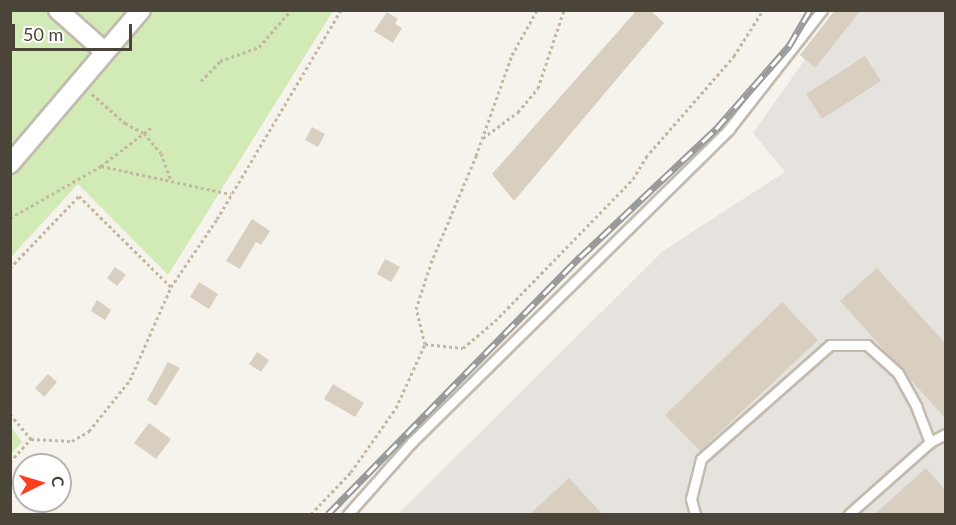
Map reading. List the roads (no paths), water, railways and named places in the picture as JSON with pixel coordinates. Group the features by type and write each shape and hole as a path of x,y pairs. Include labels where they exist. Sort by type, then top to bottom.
{"street":[{"path":"58,10 104,51"},
{"path":"13,155 141,10"}],"lane":[{"path":"348,514 412,442 729,129 822,10"},
{"path":"695,514 692,499 701,459 830,345 867,345 898,373 916,406 930,442"},
{"path":"849,514 930,442 945,434"}],"railway":[{"path":"328,514 580,257 716,129 789,46 810,10"}]}
